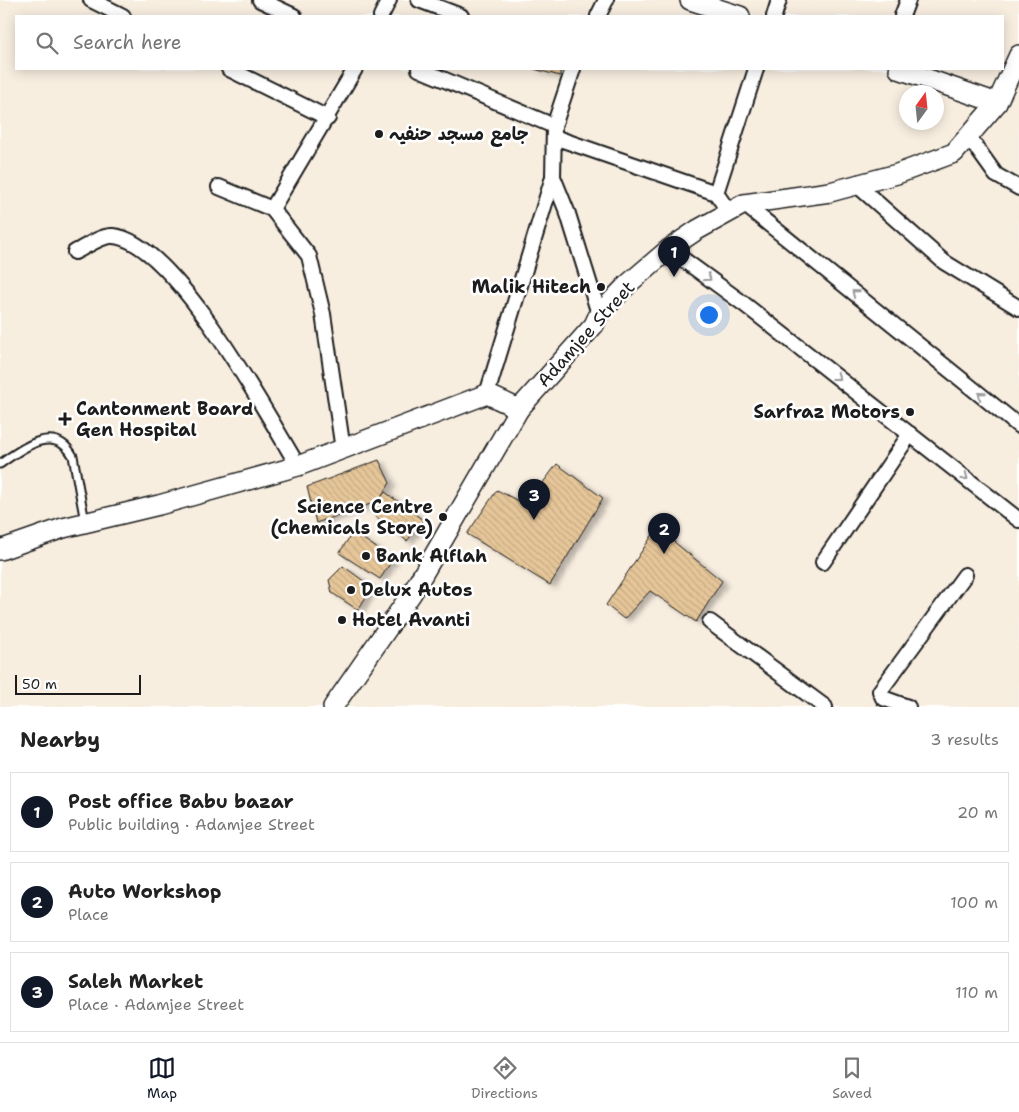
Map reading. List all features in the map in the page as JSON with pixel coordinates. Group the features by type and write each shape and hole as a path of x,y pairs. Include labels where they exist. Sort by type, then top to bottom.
{"street":[{"path":"91,0 121,15"},
{"path":"260,0 292,15"},
{"path":"382,15 389,0"},
{"path":"419,0 458,15"},
{"path":"598,15 606,0"},
{"path":"690,0 737,15"},
{"path":"774,15 779,0"},
{"path":"902,15 908,0"},
{"name":"Adamjee Street","path":"333,707 412,593 519,409 594,325 599,314 628,284 669,249 697,230 737,208 830,192 896,174 954,153 997,103 1019,55"},
{"path":"231,70 328,118"},
{"path":"272,209 328,118 354,70"},
{"path":"420,70 554,131 716,193 1019,426"},
{"path":"487,394 552,177 554,131 573,70"},
{"path":"716,193 756,70"},
{"path":"902,70 997,103"},
{"path":"968,136 996,174 1019,188"},
{"path":"552,177 568,214 599,314"},
{"path":"857,185 944,262 1019,308"},
{"path":"219,187 272,209 309,256 323,314 343,450"},
{"path":"75,252 107,236 114,236 134,243 159,264 194,300 298,466"},
{"path":"669,249 744,304 1019,520"},
{"path":"0,550 85,523 298,466 487,394 519,409"},
{"path":"824,562 910,434"},
{"path":"908,707 882,698 880,691 965,575"},
{"path":"710,622 825,707"}],"lane":[{"path":"0,464 36,440 55,442 67,447 73,456 85,523"}],"shaded area":[{"path":"0,0 1019,0 1019,707 0,707"}],"building":[{"path":"538,70 560,70 560,76"},
{"path":"379,460 390,483 379,501 316,523 307,487"},
{"path":"557,464 603,498 550,585 467,534 497,490 526,505"},
{"path":"385,492 423,520 407,541 370,512"},
{"path":"657,528 722,581 696,622 650,591 624,619 606,605"},
{"name":"Bank Alflah","path":"353,532 393,559 380,579 339,553"},
{"name":"Delux Autos","path":"343,566 372,587 358,610 332,593 329,580"}],"place":[{"name":"جامع مسجد حنفیہ","path":"379,134"},
{"name":"Post office Babu bazar","path":"674,277"},
{"name":"Malik Hitech","path":"601,287"},
{"name":"Sarfraz Motors","path":"910,412"},
{"name":"Cantonment Board Gen Hospital","path":"65,419"},
{"name":"Science Centre (Chemicals Store)","path":"443,517"},
{"name":"Saleh Market","path":"534,520"},
{"name":"Auto Workshop","path":"664,554"},
{"name":"Bank Alflah","path":"366,556"},
{"name":"Delux Autos","path":"351,590"},
{"name":"Hotel Avanti","path":"342,620"}]}
